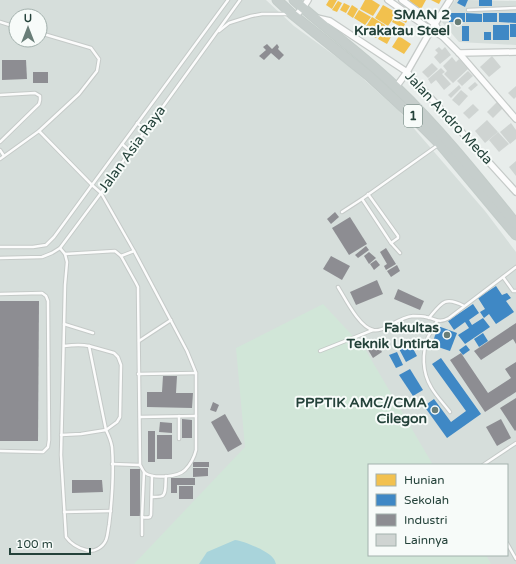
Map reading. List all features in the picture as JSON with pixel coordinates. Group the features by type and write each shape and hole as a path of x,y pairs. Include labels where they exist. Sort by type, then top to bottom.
{"highway":[{"name":"1","path":"277,0 369,76 408,112 440,144 516,235"},
{"name":"1","path":"294,0 306,4 314,17 357,52 396,87 445,139 516,224"}],"street":[{"path":"388,0 442,36 459,52 516,120"},
{"path":"402,0 435,24 442,36"},
{"path":"396,87 407,72 450,0"},
{"path":"294,15 306,4"},
{"name":"Jalan Andro Meda","path":"314,17 330,22 407,72 516,192"},
{"path":"459,52 516,52"}],"lane":[{"name":"Jalan Asia Raya","path":"0,247 46,245 54,237 228,0"},
{"name":"Jalan Asia Raya","path":"0,258 42,257 60,248 240,0"},
{"path":"468,10 516,8"},
{"path":"215,34 229,23 251,16 262,14 294,15"},
{"path":"0,159 39,131 79,94 97,71 98,59 92,48 48,35"},
{"path":"0,95 35,93 40,96 39,104 0,142"},
{"path":"137,123 146,130"},
{"path":"39,131 101,193 134,250 187,351 196,373 196,450 194,458 184,470 178,474 152,476 144,472"},
{"path":"122,144 130,151"},
{"path":"342,212 440,144"},
{"path":"0,150 4,156"},
{"path":"368,194 398,236 397,240 391,243"},
{"path":"362,199 391,243 400,253"},
{"path":"60,248 65,254 67,262 65,285 61,435 66,538 71,544 89,551 95,551 104,544 107,539 112,464 110,441 106,430 89,346"},
{"path":"120,256 134,250"},
{"path":"65,254 115,251 120,256 138,287 140,465 144,472 142,535"},
{"path":"320,351 374,330 386,327 404,317 425,317 437,321 443,321 516,267"},
{"path":"503,277 514,291 516,291"},
{"path":"338,287 360,321 370,329 374,330"},
{"path":"0,294 42,293 46,296 48,301 49,440 48,447 43,452 0,451"},
{"path":"429,318 443,303 448,301 464,306"},
{"path":"139,342 170,320"},
{"path":"437,321 428,337 424,350 424,368 431,386 450,412"},
{"path":"64,324 93,333"},
{"path":"61,435 81,434 106,430 117,422 120,417 122,365 114,353 89,346 64,346"},
{"path":"138,374 196,373"},
{"path":"179,416 179,439"},
{"path":"140,417 196,416"},
{"path":"484,464 516,443"},
{"path":"112,464 140,465"},
{"path":"142,516 148,518 150,517 152,476"},
{"path":"152,496 164,495 166,476"},
{"path":"64,512 110,511"},
{"path":"508,545 516,559"}],"shaded area":[{"path":"0,0 266,0 294,26 349,66 398,110 485,211 516,252 516,564 0,564"},
{"name":"SMAN 2 Krakatau Steel","path":"455,0 459,0 457,3 465,7 468,0 516,1 516,13 499,13 499,22 516,23 516,45 459,42 442,22","holes":["449,13 465,13 465,22 449,22","466,14 482,14 482,22 466,22","493,25 509,40 493,40","462,26 469,26 469,41 462,41"]}],"green space":[{"path":"323,304 365,349 432,464 368,464 368,556 487,556 491,564 134,564 245,447 236,348"}],"water":[{"path":"235,540 261,549 274,559 276,564 199,564 207,552"}],"building: Hunian":[{"path":"329,0 337,0 332,9 326,5"},
{"path":"365,0 372,0 380,5 373,16 360,9"},
{"path":"426,0 421,9 409,1"},
{"path":"431,0 441,0 439,4"},
{"path":"338,1 342,3 337,12 332,10"},
{"path":"344,3 350,6 346,13 340,10"},
{"path":"352,5 358,9 353,18 347,14"},
{"path":"383,5 397,13 388,26 375,18"},
{"path":"359,10 371,17 365,25 354,18"},
{"path":"397,13 408,19 406,23 395,17"},
{"path":"372,17 385,25 383,29 377,25 376,26 381,29 376,38 363,31"},
{"path":"394,18 405,24 403,28 392,22"},
{"path":"383,30 392,35 387,44 378,39"},
{"path":"399,36 411,44 404,54 392,47"}],"building: Sekolah":[{"path":"459,0 468,0 465,7 457,3"},
{"path":"479,0 492,0 492,6 479,6"},
{"path":"449,13 465,13 465,22 449,22"},
{"path":"466,13 482,14 482,22 466,22"},
{"path":"483,13 497,13 497,22 483,22"},
{"path":"499,13 516,13 516,23 499,22"},
{"path":"510,24 516,24 516,37 510,37"},
{"path":"493,25 509,25 509,40 493,40"},
{"path":"462,26 469,26 469,41 462,41"},
{"path":"484,32 491,32 491,40 484,40"},
{"path":"496,286 502,295 507,293 511,298 506,301 514,312 496,324 489,314 484,318 480,312 485,309 478,298"},
{"path":"473,304 479,313 469,320 472,325 483,318 490,327 465,344 458,335 469,328 465,322 454,330 448,321"},
{"path":"438,326 457,333 450,351 432,345"},
{"path":"483,333 488,341 479,347 474,339"},
{"path":"409,341 417,356 406,362 398,347"},
{"path":"466,345 470,350 463,355 459,350"},
{"path":"397,352 403,365 396,368 389,355"},
{"path":"441,358 481,414 447,438 424,406 434,399 451,422 466,411 432,364"},
{"path":"410,369 423,390 413,396 399,375"}],"building: Industri":[{"path":"267,44 272,49 277,44 279,47 278,49 284,55 279,60 271,53 264,60 259,56 266,50 263,47"},
{"path":"2,60 26,60 27,79 2,80"},
{"path":"33,72 48,72 48,83 33,83"},
{"path":"335,212 339,217 331,224 327,219"},
{"path":"350,217 367,244 349,255 332,228"},
{"path":"366,246 369,250 358,258 355,255"},
{"path":"386,248 396,264 386,270 384,266 387,264 380,252"},
{"path":"369,252 376,258 369,264 364,256"},
{"path":"331,256 350,266 342,280 323,269"},
{"path":"376,260 380,265 374,270 370,264"},
{"path":"397,265 400,271 391,277 387,271"},
{"path":"377,280 383,294 356,305 350,292"},
{"path":"398,289 424,301 420,310 394,299"},
{"path":"0,301 39,301 38,441 0,441"},
{"path":"516,323 516,344 513,339 481,360 474,351"},
{"path":"374,339 382,352 373,358 365,345"},
{"path":"461,353 488,393 511,378 505,369 516,362 516,392 485,412 450,360"},
{"path":"163,376 177,376 176,393 193,393 192,408 147,407 147,392 162,392"},
{"path":"516,398 516,430 515,431 500,408"},
{"path":"213,402 219,405 216,412 210,410"},
{"path":"225,414 242,444 228,452 211,422"},
{"path":"182,419 192,420 192,438 182,438"},
{"path":"501,419 511,438 497,446 486,427"},
{"path":"160,422 172,423 172,433 159,432"},
{"path":"148,431 155,431 155,462 148,462"},
{"path":"157,435 172,435 172,459 157,459"},
{"path":"193,462 209,462 209,467 193,467"},
{"path":"193,468 208,468 208,476 193,477"},
{"path":"130,469 140,469 140,516 130,516"},
{"path":"171,478 195,478 195,485 177,485 177,493 171,493"},
{"path":"72,480 102,480 103,492 72,493"},
{"path":"179,486 193,486 193,499 179,499"}],"building: Lainnya":[{"path":"439,47 442,50 445,47 451,55 440,64 434,57 438,53 435,50"},
{"path":"492,56 501,67 489,77 480,67"},
{"path":"452,57 456,62 459,59 468,69 453,83 444,74 447,71 443,66"},
{"path":"432,63 438,69 428,78 422,72"},
{"path":"441,68 445,72 442,74 451,84 444,90 436,80 431,84 428,79"},
{"path":"468,71 473,76 462,86 457,81"},
{"path":"475,82 478,85 471,91 468,88"},
{"path":"459,85 461,88 451,98 448,95"},
{"path":"516,86 516,97 514,99 508,93"},
{"path":"461,90 468,96 459,106 452,100"},
{"path":"497,102 503,108 493,118 487,112"},
{"path":"473,104 479,110 469,119 463,113"},
{"path":"487,120 498,132 485,143 475,131"},
{"path":"511,123 516,130 516,139 510,144 500,132"},
{"path":"498,132 509,144 499,152 489,140"},
{"path":"516,161 516,176 509,167"}],"place":[{"name":"SMAN 2 Krakatau Steel","path":"458,22"},
{"name":"Fakultas Teknik Untirta","path":"447,335"},
{"name":"PPPTIK AMC//CMA Cilegon","path":"435,410"}]}
